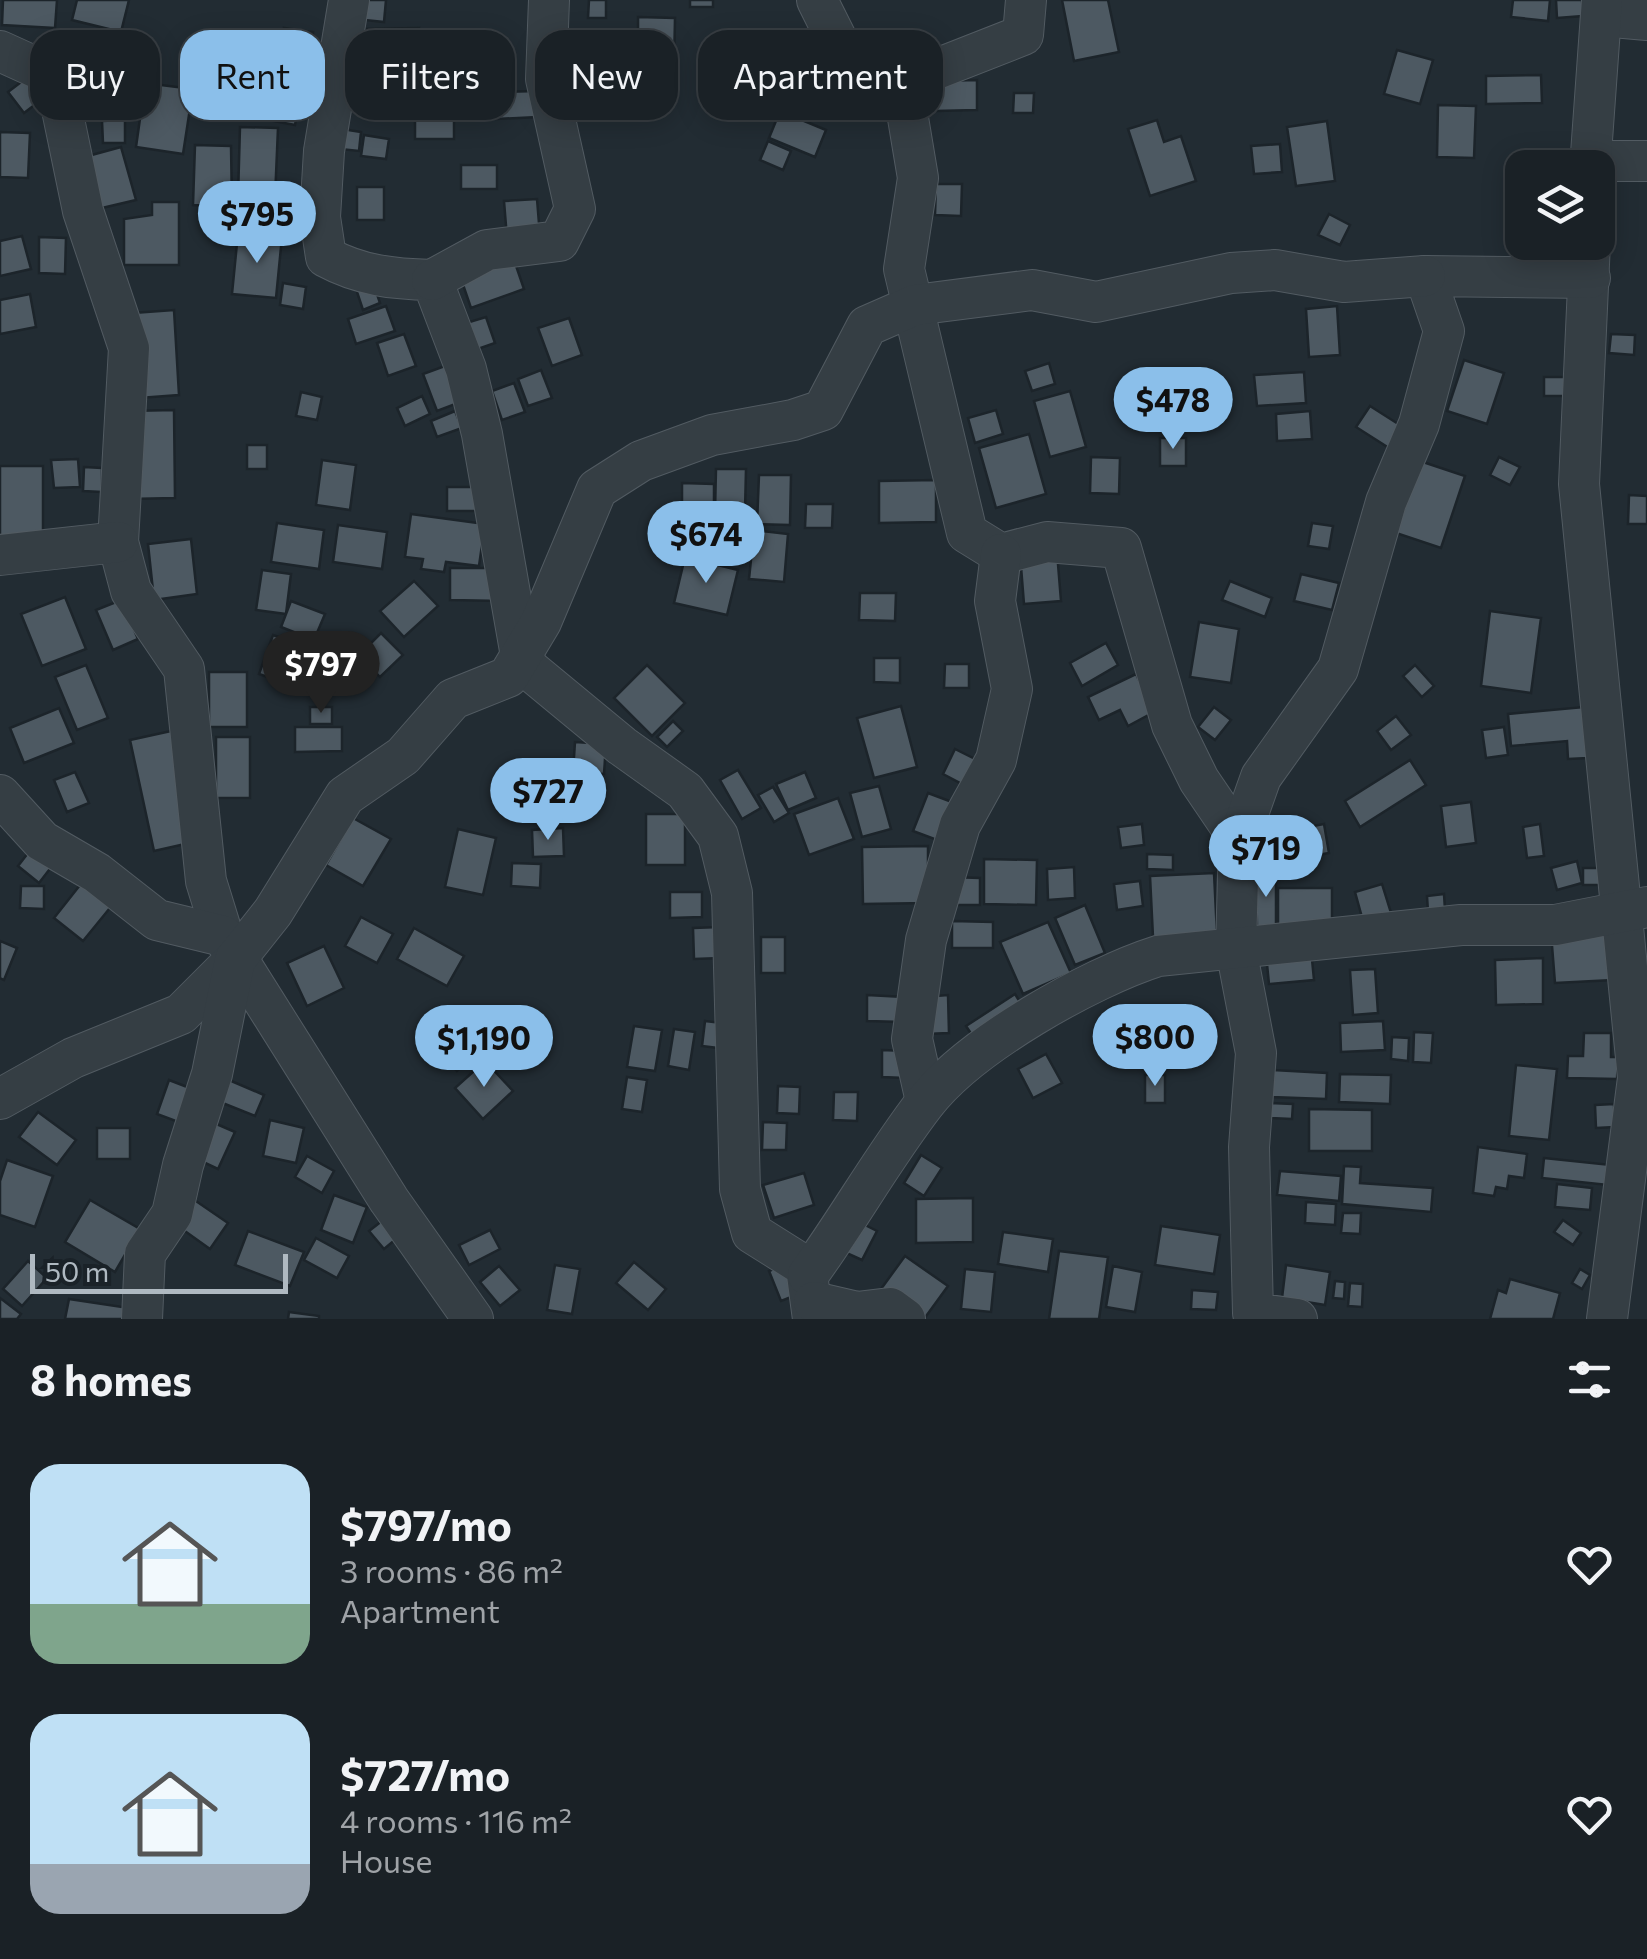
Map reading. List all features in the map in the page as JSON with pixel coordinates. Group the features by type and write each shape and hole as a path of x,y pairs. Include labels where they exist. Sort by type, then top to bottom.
{"street":[{"path":"350,0 324,151 320,217 326,257 350,270 394,280 432,280 487,250 559,241 574,209 546,79 550,0"},
{"path":"817,0 833,30"},
{"path":"943,66 1023,35 1026,0"},
{"path":"1591,150 1602,8 1647,20"},
{"path":"0,51 55,76 84,211 129,348 118,542 131,591 184,669 206,881 229,948 390,1200 473,1319"},
{"path":"908,120 918,178 904,268 967,533 1001,554 1048,542 1121,548 1172,725 1199,780 1240,839"},
{"path":"1615,163 1647,161"},
{"path":"0,1098 72,1058 182,1014 229,948 272,912 345,796 403,756 452,699 508,676 541,622 597,489 641,461 712,435 823,410 868,326 915,304 1032,290 1096,302 1231,273 1275,270 1344,282 1590,260 1579,484 1635,910 1642,1077 1607,1319"},
{"path":"1297,1319 1253,1313 1248,1147 1256,1053 1236,949 1240,839 1260,777 1338,668 1386,502 1419,424 1444,331 1425,276"},
{"path":"432,280 466,369 482,434 521,656 530,670 622,746 685,791 718,836 732,893 740,1190 752,1234 806,1267 812,1299"},
{"path":"0,554 118,542"},
{"path":"926,1101 912,1040 926,940 960,826 996,760 1012,688 995,601 1001,554"},
{"path":"0,795 42,841 96,874 157,920 229,948"},
{"path":"812,1299 926,1101 966,1064 1058,1002 1117,969 1158,956 1460,925 1554,925 1635,910"},
{"path":"142,1319 145,1254 172,1214 182,1165 212,1074 229,948"},
{"path":"812,1299 856,1312 890,1308 906,1319"}],"building":[{"path":"3,0 57,0 55,28 2,25"},
{"path":"77,0 129,0 122,30 72,20"},
{"path":"366,0 386,0 384,22 365,20"},
{"path":"589,0 606,0 606,18 588,18"},
{"path":"690,0 713,0 713,7 690,7"},
{"path":"1062,0 1108,0 1119,52 1074,61"},
{"path":"1513,0 1550,0 1548,21 1511,17"},
{"path":"1556,0 1582,0 1583,16 1557,18"},
{"path":"638,17 675,18 675,30 638,30"},
{"path":"419,28 419,30 361,30"},
{"path":"1397,50 1433,60 1420,104 1384,94"},
{"path":"1541,75 1542,103 1486,104 1486,76"},
{"path":"29,76 30,108 24,113 8,92"},
{"path":"977,80 977,110 943,111 943,81"},
{"path":"160,85 180,87 180,120 188,120 183,154 136,147 140,120 160,120"},
{"path":"535,91 535,117 515,118 515,92"},
{"path":"1014,93 1034,93 1033,113 1013,113"},
{"path":"1438,105 1476,106 1474,158 1437,157"},
{"path":"125,120 125,143 103,143 102,121"},
{"path":"269,120 296,120 295,125"},
{"path":"415,120 454,120 454,139 415,139"},
{"path":"776,120 802,120 826,130 815,157 769,138"},
{"path":"1157,120 1164,142 1181,136 1196,181 1150,196 1128,129"},
{"path":"1327,121 1335,181 1296,186 1287,127"},
{"path":"240,127 278,128 275,198 238,197"},
{"path":"342,129 361,132 359,151 340,149"},
{"path":"0,132 30,133 28,178 0,177"},
{"path":"364,135 389,139 386,159 361,156"},
{"path":"768,141 791,151 783,170 760,160"},
{"path":"1280,144 1282,172 1254,174 1251,146"},
{"path":"195,145 231,146 232,206 193,205"},
{"path":"121,147 136,200 102,208 88,156"},
{"path":"461,165 497,165 497,189 461,189"},
{"path":"936,184 962,184 961,216 935,215"},
{"path":"357,187 384,187 384,220 357,220"},
{"path":"537,199 540,236 507,238 504,201"},
{"path":"152,202 179,202 179,265 124,265 124,219 152,215"},
{"path":"219,211 236,212 235,233 218,232"},
{"path":"1329,214 1350,225 1340,245 1318,235"},
{"path":"238,233 282,237 276,298 232,294"},
{"path":"22,236 31,269 0,276 0,241"},
{"path":"39,237 66,238 65,274 39,273"},
{"path":"512,254 524,289 471,308 459,273"},
{"path":"373,282 380,303 363,310 356,289"},
{"path":"283,283 306,287 303,309 280,305"},
{"path":"30,294 36,327 0,334 0,300"},
{"path":"386,306 395,331 356,344 348,319"},
{"path":"1337,306 1340,355 1309,357 1306,309"},
{"path":"174,310 179,395 139,398 133,313"},
{"path":"486,317 495,343 475,350 466,323"},
{"path":"569,318 582,355 552,366 538,328"},
{"path":"404,334 416,366 388,376 377,343"},
{"path":"1611,334 1635,335 1634,355 1609,353"},
{"path":"1464,360 1504,373 1487,424 1447,411"},
{"path":"453,363 466,400 437,411 423,374"},
{"path":"1049,363 1055,384 1032,391 1025,371"},
{"path":"541,370 552,398 528,406 518,379"},
{"path":"1304,372 1306,403 1257,406 1254,375"},
{"path":"1544,377 1569,377 1569,396 1544,396"},
{"path":"514,383 525,412 502,420 492,391"},
{"path":"1070,391 1086,447 1050,457 1034,401"},
{"path":"301,392 322,397 317,420 296,416"},
{"path":"422,396 430,414 405,426 397,408"},
{"path":"1370,406 1403,427 1389,448 1356,427"},
{"path":"174,410 175,498 129,499 128,411"},
{"path":"996,410 1003,434 975,443 968,418"},
{"path":"455,411 462,428 437,437 431,421"},
{"path":"1310,411 1312,439 1277,441 1276,414"},
{"path":"1029,434 1046,494 996,508 979,448"},
{"path":"1160,438 1186,438 1186,466 1160,466"},
{"path":"247,445 267,445 267,469 247,469"},
{"path":"1091,457 1120,458 1119,494 1090,493"},
{"path":"1499,457 1520,467 1510,485 1490,475"},
{"path":"78,459 80,487 54,488 51,460"},
{"path":"322,460 356,465 350,510 316,505"},
{"path":"1420,461 1465,476 1441,548 1396,533"},
{"path":"0,466 43,466 43,541 0,541"},
{"path":"84,467 102,468 102,492 83,491"},
{"path":"716,469 746,469 745,512 715,512"},
{"path":"759,475 791,475 790,525 757,524"},
{"path":"936,480 936,522 879,523 879,481"},
{"path":"682,483 714,484 714,523 682,523"},
{"path":"447,487 476,487 476,511 447,511"},
{"path":"1629,495 1647,496 1647,524 1628,524"},
{"path":"806,504 833,504 832,528 805,528"},
{"path":"411,514 485,524 479,566 446,562 444,572 421,569 423,559 405,557"},
{"path":"277,523 324,530 319,569 271,562"},
{"path":"1312,523 1333,526 1329,549 1308,546"},
{"path":"338,525 387,532 382,569 333,562"},
{"path":"737,528 750,531 747,548 733,545"},
{"path":"754,530 788,534 784,582 749,579"},
{"path":"191,539 197,594 154,600 148,544"},
{"path":"1057,552 1061,601 1024,604 1020,554"},
{"path":"685,557 738,570 727,615 674,603"},
{"path":"450,568 503,568 502,601 450,600"},
{"path":"262,570 291,574 286,614 256,610"},
{"path":"1301,574 1339,583 1332,610 1294,601"},
{"path":"414,581 438,606 404,637 380,611"},
{"path":"1230,581 1272,598 1265,617 1222,600"},
{"path":"860,593 896,593 895,621 859,620"},
{"path":"65,597 86,649 42,666 21,614"},
{"path":"121,600 138,639 113,650 96,610"},
{"path":"291,601 325,614 314,640 281,627"},
{"path":"1490,611 1541,618 1531,693 1481,686"},
{"path":"1199,622 1239,629 1231,683 1190,677"},
{"path":"381,633 403,655 380,677 359,655"},
{"path":"273,635 304,646 290,685 259,674"},
{"path":"1106,643 1118,665 1082,686 1070,663"},
{"path":"304,653 321,658 313,685 297,680"},
{"path":"874,658 900,658 900,683 874,682"},
{"path":"945,664 969,664 969,688 944,688"},
{"path":"86,665 108,718 77,730 55,677"},
{"path":"647,665 685,703 652,736 614,698"},
{"path":"1415,665 1434,686 1422,697 1403,676"},
{"path":"209,672 247,672 247,727 209,727"},
{"path":"1136,674 1154,712 1128,726 1120,710 1099,720 1088,697"},
{"path":"901,706 917,767 874,778 857,718"},
{"path":"310,707 332,707 332,724 310,724"},
{"path":"1214,707 1231,720 1215,740 1198,727"},
{"path":"1584,707 1588,758 1568,759 1567,741 1511,746 1508,714"},
{"path":"59,708 74,743 24,763 10,728"},
{"path":"1396,716 1411,735 1391,750 1377,731"},
{"path":"673,721 683,731 667,747 657,737"},
{"path":"295,727 342,727 342,751 295,752"},
{"path":"1504,727 1508,755 1486,758 1482,730"},
{"path":"171,731 194,842 154,851 130,740"},
{"path":"216,737 250,737 250,798 216,798"},
{"path":"575,742 606,744 604,774 573,772"},
{"path":"955,749 977,760 964,785 943,774"},
{"path":"1410,760 1426,785 1360,827 1345,801"},
{"path":"738,770 761,808 742,819 720,780"},
{"path":"75,772 89,803 67,812 54,780"},
{"path":"805,772 816,798 788,810 776,784"},
{"path":"879,786 891,829 862,837 850,793"},
{"path":"773,787 789,813 774,822 758,795"},
{"path":"928,793 960,805 945,843 913,831"},
{"path":"838,798 854,839 809,855 794,814"},
{"path":"1471,802 1476,843 1446,847 1441,806"},
{"path":"646,814 685,814 685,865 646,865"},
{"path":"353,818 391,839 363,886 326,865"},
{"path":"1142,824 1144,845 1121,848 1118,827"},
{"path":"1324,824 1329,853 1307,857 1302,828"},
{"path":"1540,824 1544,856 1527,858 1523,827"},
{"path":"563,828 564,856 533,857 532,830"},
{"path":"458,829 496,838 483,895 445,887"},
{"path":"35,844 56,861 39,883 18,866"},
{"path":"928,846 928,903 863,904 862,847"},
{"path":"1147,854 1173,855 1173,870 1147,869"},
{"path":"984,859 1037,860 1036,905 984,904"},
{"path":"1577,861 1582,883 1557,890 1551,868"},
{"path":"512,863 541,864 540,888 511,886"},
{"path":"1074,867 1075,898 1048,900 1047,869"},
{"path":"1583,868 1603,868 1603,885 1583,885"},
{"path":"1256,872 1276,872 1276,928 1257,928"},
{"path":"1214,873 1217,934 1153,937 1150,876"},
{"path":"951,877 980,878 980,905 951,905"},
{"path":"84,880 114,903 83,941 54,918"},
{"path":"1140,881 1143,906 1117,910 1114,884"},
{"path":"1382,884 1391,913 1363,921 1355,892"},
{"path":"21,886 44,886 44,909 20,908"},
{"path":"1278,888 1332,888 1332,926 1278,926"},
{"path":"670,892 702,892 702,917 670,918"},
{"path":"1444,894 1445,910 1428,912 1427,896"},
{"path":"1085,905 1105,953 1075,965 1055,918"},
{"path":"361,917 393,934 377,963 345,946"},
{"path":"952,921 993,922 993,948 952,948"},
{"path":"1048,922 1071,973 1023,994 1000,942"},
{"path":"720,927 721,958 694,959 693,928"},
{"path":"414,928 464,956 447,986 397,959"},
{"path":"1610,929 1613,980 1555,983 1551,933"},
{"path":"761,937 785,937 785,973 761,973"},
{"path":"0,941 17,948 4,980 0,978"},
{"path":"324,946 344,988 307,1006 287,963"},
{"path":"1311,949 1314,980 1269,984 1266,954"},
{"path":"1543,958 1543,1004 1496,1005 1495,960"},
{"path":"1375,969 1378,1013 1353,1015 1350,970"},
{"path":"1015,994 1028,1015 980,1047 966,1026"},
{"path":"867,995 904,997 903,1022 867,1021"},
{"path":"948,995 949,1033 925,1034 923,997"},
{"path":"705,1021 722,1023 718,1048 702,1046"},
{"path":"1383,1021 1385,1050 1341,1052 1340,1023"},
{"path":"467,1024 486,1045 457,1071 438,1050"},
{"path":"634,1026 662,1030 655,1071 627,1067"},
{"path":"674,1029 695,1032 689,1070 668,1066"},
{"path":"1414,1032 1433,1033 1431,1063 1413,1062"},
{"path":"1584,1033 1611,1033 1611,1057 1618,1057 1617,1079 1567,1078 1568,1056 1583,1056"},
{"path":"1392,1037 1409,1038 1408,1061 1391,1059"},
{"path":"1129,1038 1156,1038 1156,1065 1129,1065"},
{"path":"882,1050 906,1051 905,1078 882,1077"},
{"path":"1046,1054 1062,1083 1033,1098 1018,1069"},
{"path":"485,1061 513,1091 483,1119 455,1088"},
{"path":"1516,1065 1557,1069 1549,1140 1509,1136"},
{"path":"1273,1070 1327,1073 1326,1099 1271,1097"},
{"path":"1340,1074 1391,1075 1390,1104 1339,1102"},
{"path":"1145,1075 1165,1075 1165,1103 1145,1103"},
{"path":"627,1077 647,1080 642,1112 622,1109"},
{"path":"169,1080 195,1090 181,1123 157,1114"},
{"path":"229,1080 264,1095 255,1116 220,1102"},
{"path":"778,1086 800,1087 799,1114 777,1113"},
{"path":"834,1092 858,1092 857,1121 833,1120"},
{"path":"1270,1103 1293,1104 1292,1119 1269,1118"},
{"path":"1614,1104 1615,1127 1596,1128 1595,1105"},
{"path":"1309,1109 1372,1110 1372,1151 1309,1151"},
{"path":"38,1112 76,1140 57,1165 19,1137"},
{"path":"205,1119 235,1132 218,1169 188,1155"},
{"path":"270,1120 304,1128 296,1163 263,1156"},
{"path":"763,1122 787,1123 786,1150 762,1150"},
{"path":"97,1128 130,1128 130,1159 97,1159"},
{"path":"1478,1147 1527,1154 1524,1178 1509,1176 1507,1189 1496,1187 1494,1196 1473,1193"},
{"path":"921,1155 942,1168 924,1196 904,1183"},
{"path":"307,1156 334,1171 322,1193 295,1177"},
{"path":"1544,1158 1611,1165 1608,1185 1542,1178"},
{"path":"7,1160 53,1176 35,1227 0,1215 0,1181"},
{"path":"1344,1166 1361,1167 1360,1183 1433,1188 1431,1212 1342,1204"},
{"path":"1280,1171 1341,1176 1339,1201 1277,1195"},
{"path":"804,1173 814,1205 774,1218 763,1185"},
{"path":"1557,1184 1592,1188 1590,1210 1555,1207"},
{"path":"334,1195 367,1207 353,1243 321,1230"},
{"path":"973,1198 973,1242 916,1243 916,1199"},
{"path":"193,1199 228,1223 210,1249 175,1224"},
{"path":"90,1200 140,1229 115,1272 65,1242"},
{"path":"1306,1202 1336,1204 1335,1225 1305,1223"},
{"path":"1343,1213 1361,1213 1360,1234 1341,1233"},
{"path":"387,1217 402,1234 384,1249 369,1231"},
{"path":"1563,1220 1581,1233 1573,1245 1554,1232"},
{"path":"857,1221 877,1231 862,1260 842,1251"},
{"path":"1161,1226 1220,1235 1214,1274 1155,1265"},
{"path":"490,1230 500,1249 469,1265 459,1245"},
{"path":"248,1231 304,1252 290,1286 235,1265"},
{"path":"1003,1232 1053,1239 1048,1272 998,1264"},
{"path":"316,1238 349,1256 337,1278 304,1260"},
{"path":"1059,1251 1108,1257 1099,1319 1049,1319"},
{"path":"905,1256 948,1286 924,1319 881,1289"},
{"path":"28,1261 47,1278 22,1306 3,1289"},
{"path":"634,1262 666,1289 648,1310 616,1283"},
{"path":"786,1264 799,1294 781,1301 769,1271"},
{"path":"555,1265 580,1269 572,1314 547,1310"},
{"path":"1286,1265 1330,1272 1325,1305 1282,1298"},
{"path":"499,1266 520,1290 500,1306 480,1282"},
{"path":"1113,1266 1142,1272 1135,1312 1106,1307"},
{"path":"965,1269 995,1272 991,1312 961,1309"},
{"path":"1580,1269 1590,1275 1582,1289 1572,1283"},
{"path":"1510,1279 1560,1293 1553,1319 1490,1319 1498,1290 1506,1293"},
{"path":"1335,1281 1345,1282 1344,1299 1333,1298"},
{"path":"1350,1283 1363,1284 1362,1307 1348,1306"},
{"path":"1192,1290 1218,1292 1216,1310 1191,1309"},
{"path":"0,1298 21,1314 17,1319 0,1319"},
{"path":"69,1299 129,1308 127,1319 65,1319"},
{"path":"289,1312 319,1316 319,1319 288,1319"}]}
